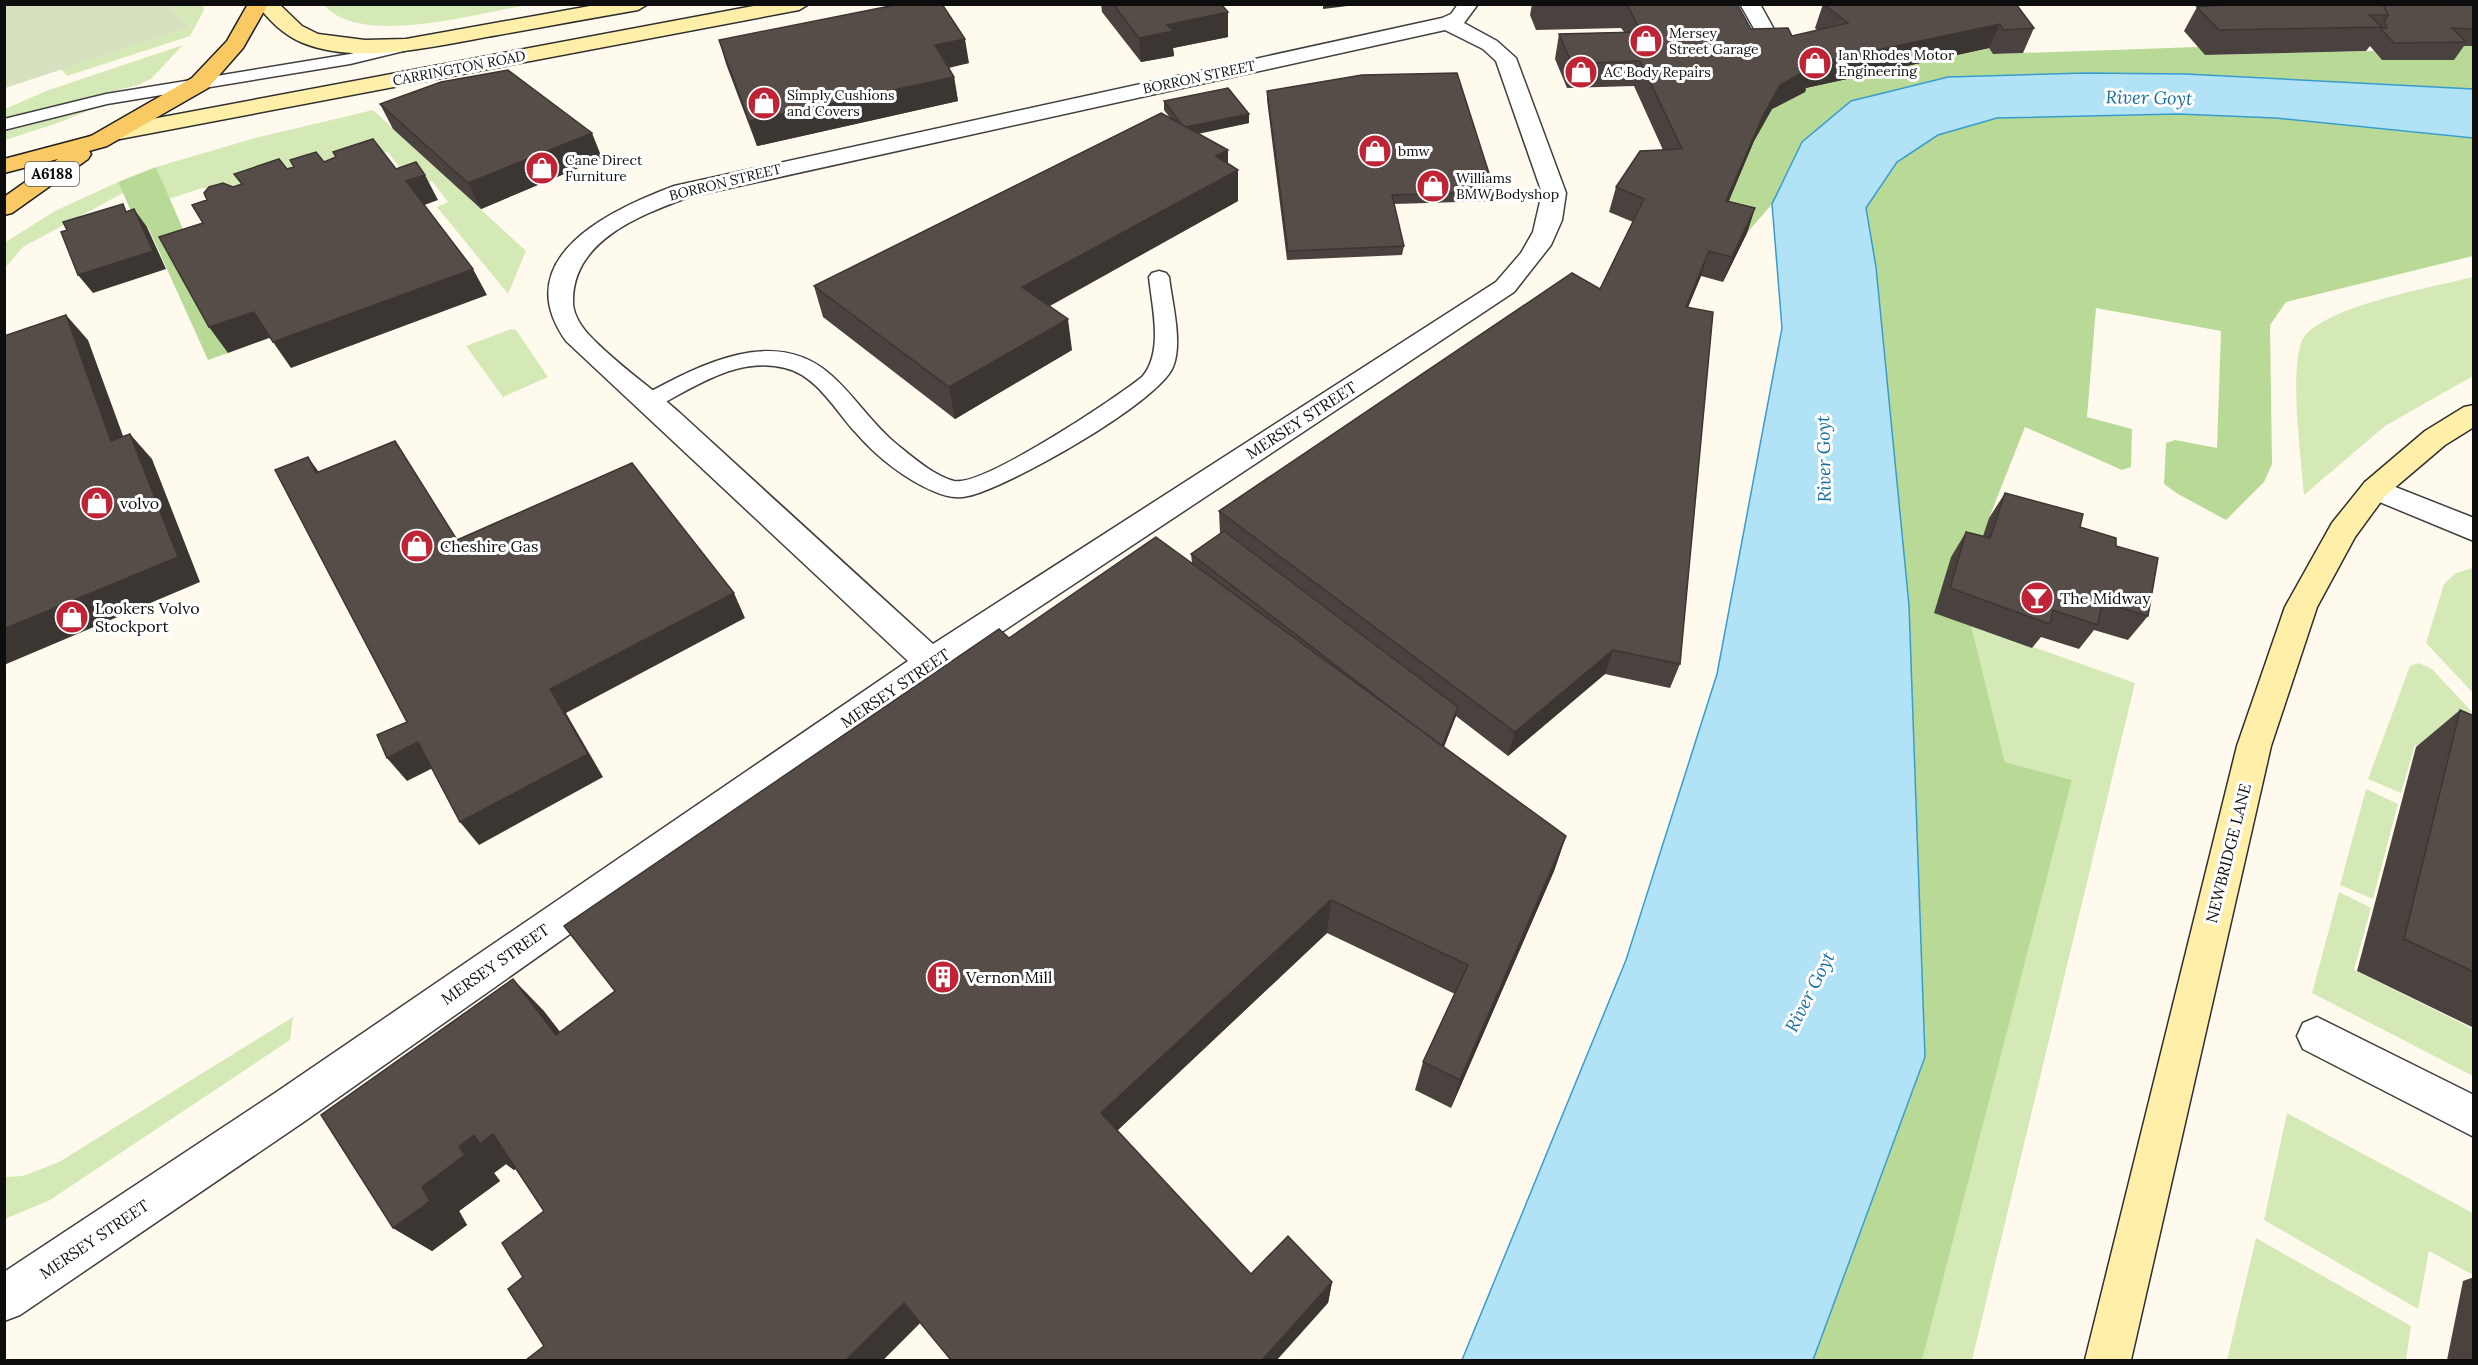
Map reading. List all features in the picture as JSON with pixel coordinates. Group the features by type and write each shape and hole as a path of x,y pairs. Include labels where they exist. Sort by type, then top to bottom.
{"main road":[{"path":"4,166 109,136 200,83 236,44 258,4"},
{"name":"CARRINGTON ROAD","path":"267,4 300,34 313,39 331,44 406,45 632,5"},
{"name":"CARRINGTON ROAD","path":"109,136 799,4"},
{"name":"A6188","path":"4,208 109,136"},
{"name":"NEWBRIDGE LANE","path":"2108,1360 2254,746 2301,607 2343,531 2376,489 2435,438 2474,414"}],"street":[{"path":"1448,23 1458,18 1468,4"},
{"path":"1750,4 1772,44"},
{"name":"BORRON STREET","path":"931,663 650,401 580,341 566,319 560,304 562,279 572,260 589,241 618,218 646,203 726,180 1448,23"},
{"name":"MERSEY STREET","path":"4,1299 309,1094 692,826 931,663 1505,287 1524,268 1539,244 1554,206 1551,180 1506,58 1490,45 1448,23"},
{"path":"2376,489 2474,530"},
{"path":"2317,1036 2474,1117"}],"lane":[{"path":"4,125 106,99 350,58 406,45"},
{"path":"650,401 734,362 768,358 799,364 821,376 837,392 864,429 928,480 954,489 976,486 996,477 1140,392 1162,368 1164,342 1159,277"}],"green space":[{"path":"4,5 169,5 191,27 5,88"},
{"path":"169,5 203,5 204,10 190,36 67,76 61,69 191,27"},
{"path":"324,5 528,5 451,20 392,26 364,24 341,18"},
{"path":"183,45 151,79 138,85 5,118 5,109 46,91"},
{"path":"2440,45 2473,46 2473,89 2186,74 2085,73 1948,77 1851,101 1802,142 1772,204 1747,233 1718,226 1754,141 1772,109 1804,92 1803,89 1989,48 1993,54 2198,47 2206,55 2374,51 2383,60 2453,60"},
{"path":"100,106 58,123 5,140 5,132"},
{"path":"373,110 526,251 508,294 437,207 448,202 432,181 414,187 388,152 328,171 222,197 217,189 202,188 169,199 156,167 255,138"},
{"path":"2178,114 2275,118 2473,138 2473,256 2286,302 2270,325 2272,464 2264,482 2226,520 2164,484 2166,443 2175,440 2217,448 2221,331 2096,308 2087,417 2132,429 2131,467 2122,470 2025,427 1989,518 1975,563 1971,625 2005,762 2072,780 1922,1360 1813,1360 1925,1057 1876,267 1865,208 1897,162 1938,135 1997,118"},
{"path":"156,167 195,257 178,263 228,353 208,360 148,227 139,229 118,182"},
{"path":"118,182 123,193 23,247 5,268 4,243 55,211"},
{"path":"2473,277 2473,376 2385,426 2304,495 2296,375 2301,343 2310,330 2328,319 2378,300"},
{"path":"511,329 516,330 548,377 503,397 466,346"},
{"path":"2474,568 2473,693 2426,643 2444,584 2456,573"},
{"path":"1971,625 2135,683 1972,1360 1918,1360 2072,780 2005,762"},
{"path":"2419,663 2432,669 2473,713 2473,771 2415,745 2401,793 2368,779 2410,666"},
{"path":"2366,789 2398,804 2373,899 2340,885"},
{"path":"2339,892 2371,908 2354,970 2473,1029 2473,1076 2312,993"},
{"path":"293,1017 290,1040 50,1200 5,1219 5,1177 23,1176 59,1162"},
{"path":"2287,1113 2473,1213 2473,1275 2429,1251 2418,1309 2264,1220"},
{"path":"2256,1238 2411,1326 2406,1360 2227,1360"}],"water":[{"name":"River Goyt","path":"2085,73 2186,74 2473,89 2473,138 2275,118 2178,114 1997,118 1938,135 1897,162 1866,208 1876,267 1909,605 1925,1057 1813,1360 1462,1360 1626,960 1717,674 1782,328 1772,204 1802,142 1851,101 1948,77"}],"building":[{"path":"900,4 942,4 965,39 935,45 954,77 749,121 719,40"},
{"path":"1113,4 1221,4 1228,12 1167,25 1173,31 1139,38"},
{"path":"1540,4 1594,4 1540,6"},
{"path":"1627,4 1737,4 1751,29 1788,28 1792,36 1848,23 1823,4 2016,4 2034,28 2003,30 2000,24 1811,64 1813,67 1780,85 1763,116 1726,201 1755,208 1732,257 1709,251 1686,307 1713,312 1680,664 1613,650 1515,732 1219,511 1572,273 1600,289 1644,199 1616,187 1640,151 1682,149 1640,61 1572,64 1559,34 1641,32"},
{"path":"2239,4 2383,4 2388,15 2369,15 2382,27 2219,30 2197,7"},
{"path":"2383,4 2474,4 2474,29 2452,28 2466,42 2394,43 2381,29 2387,28 2384,21 2388,15"},
{"path":"508,70 592,133 468,183 380,104 441,82"},
{"name":"bmw","path":"1457,73 1495,192 1392,195 1404,246 1288,251 1267,91 1362,75"},
{"path":"1228,88 1249,114 1186,127 1164,101"},
{"path":"1161,113 1228,150 1216,156 1238,170 1022,287 1068,319 949,387 814,286"},
{"path":"373,139 396,169 416,162 425,175 406,181 473,269 273,342 254,312 209,327 159,237 203,223 192,205 207,200 204,193 209,187 223,183 233,187 242,184 234,174 279,159 287,169 294,167 290,160 316,152 324,162 336,157 333,152"},
{"path":"123,204 126,212 134,209 153,251 78,275 61,232 67,230 63,222"},
{"name":"volvo","path":"66,315 111,441 130,434 178,557 4,629 4,336"},
{"path":"395,441 457,540 632,463 734,593 550,689 588,754 460,822 418,742 387,758 377,735 407,722 275,470 308,457 316,473"},
{"name":"The Midway","path":"2005,493 2083,514 2080,527 2116,538 2116,546 2158,558 2148,616 2102,602 2098,625 2053,610 2050,624 1950,588 1966,532 1990,538"},
{"path":"1224,531 1458,707 1442,746 1191,554"},
{"name":"Vernon Mill","path":"1156,537 1566,836 1460,1080 1423,1062 1468,965 1331,900 1101,1113 1251,1274 1288,1236 1332,1282 1262,1360 951,1360 904,1303 846,1360 526,1360 544,1346 508,1289 523,1277 502,1243 544,1211 493,1134 480,1144 474,1135 459,1147 465,1155 422,1187 430,1201 393,1228 321,1115 513,979 556,1035 615,991 564,926 999,629 1009,638"},
{"path":"2460,710 2474,716 2474,972 2404,939"}],"place":[{"name":"Mersey Street Garage","path":"1646,41"},
{"name":"Ian Rhodes Motor Engineering","path":"1815,63"},
{"name":"AC Body Repairs","path":"1581,72"},
{"name":"Simply Cushions and Covers","path":"764,103"},
{"name":"bmw","path":"1375,151"},
{"name":"Cane Direct Furniture","path":"542,168"},
{"name":"Williams BMW Bodyshop","path":"1433,186"},
{"name":"volvo","path":"97,503"},
{"name":"Cheshire Gas","path":"417,546"},
{"name":"The Midway","path":"2037,598"},
{"name":"Lookers Volvo Stockport","path":"72,617"},
{"name":"Vernon Mill","path":"943,977"}]}
